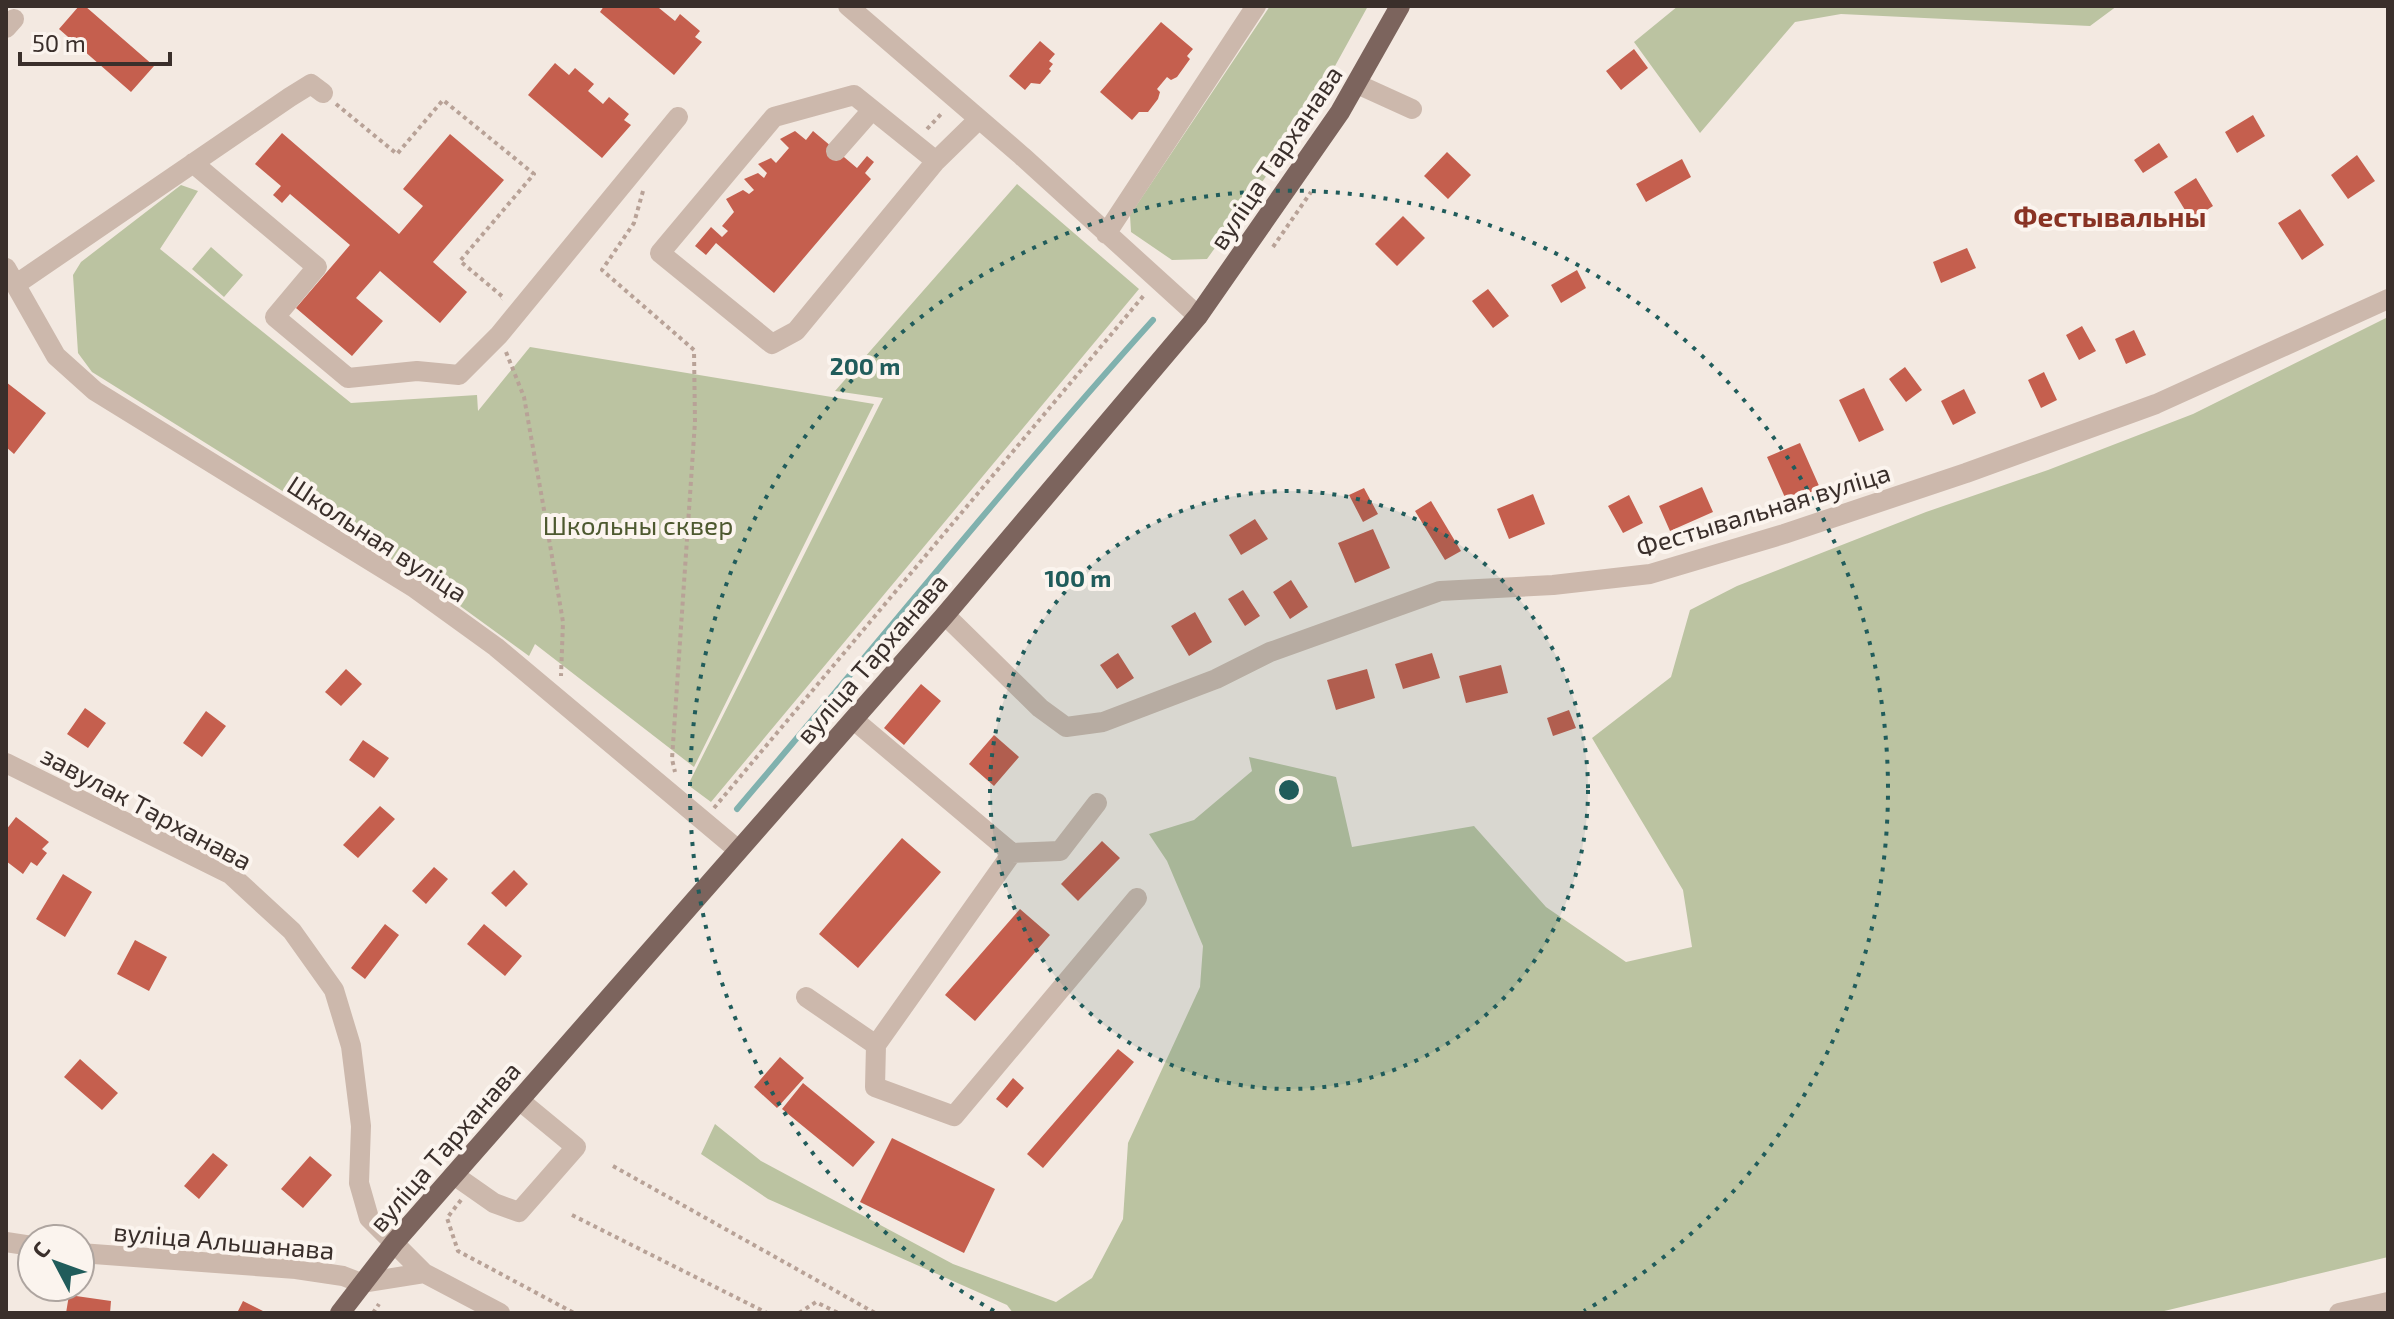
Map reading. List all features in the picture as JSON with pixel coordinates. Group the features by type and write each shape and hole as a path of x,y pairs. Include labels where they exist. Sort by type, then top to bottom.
{"main road":[{"name":"вуліца Тарханава","path":"340,1313 394,1243 737,849 854,720 1198,316 1357,84 1400,6"}],"street":[{"path":"848,6 1198,316"},
{"path":"1106,234 1256,6"},
{"path":"10,276 193,163 311,84 323,93"},
{"path":"1357,84 1412,109"},
{"path":"936,161 854,95 774,117 660,253 772,344 796,331 936,161 979,119"},
{"path":"836,151 872,110"},
{"path":"193,163 317,267 275,317 348,378 417,371 459,375 499,335 678,117"},
{"name":"Школьная вуліца","path":"10,276 56,356 95,391 413,587 496,647 737,849"},
{"name":"Фестывальная вуліца","path":"945,615 1040,708 1066,727 1103,722 1216,679 1270,652 1440,591 1553,585 1650,574 1812,524 1966,473 2156,404 2388,299"},
{"path":"854,720 1012,853 1060,851 1097,803"},
{"name":"завулак Тарханава","path":"6,763 230,874 292,931 334,990 351,1046 361,1126 359,1183 369,1218 424,1273 466,1306 500,1313"},
{"path":"1012,853 876,1045 875,1087 954,1116 1137,898"},
{"path":"806,997 876,1045"},
{"path":"454,1175 494,1203 519,1212 576,1147 519,1100"},
{"name":"вуліца Альшанава","path":"96,1254 296,1269 343,1276 361,1283"},
{"path":"361,1283 424,1273"},
{"path":"2339,1313 2388,1302"}],"path":[{"path":"914,144 955,98"},
{"path":"645,185 634,223 602,270 694,350 695,422 672,759 681,802"},
{"path":"703,821 1157,280"},
{"path":"613,1166 875,1313"},
{"path":"572,1215 767,1313"},
{"path":"799,1313 816,1302 838,1313"},
{"path":"373,1313 379,1304"}],"green space":[{"path":"1270,6 1368,6 1302,126 1207,259 1172,260 1131,232 1130,215"},
{"path":"1678,6 2117,6 2090,26 1841,14 1795,22 1700,133 1634,42"},
{"path":"1017,184 1139,289 711,802 688,785 883,398 835,391"},
{"name":"Школьны сквер","path":"181,185 198,191 160,249 351,403 477,395 478,411 530,347 874,404 694,767 535,644 529,656 423,579 92,372 78,353 73,275 81,262"},
{"path":"211,247 243,275 224,297 192,269"},
{"path":"2388,317 2388,1257 2156,1313 1013,1313 1007,1305 768,1199 701,1154 715,1124 761,1161 953,1264 1056,1302 1092,1278 1123,1219 1128,1143 1200,987 1203,946 1167,861 1149,834 1194,820 1252,771 1249,757 1336,777 1352,847 1474,826 1546,907 1626,962 1692,947 1683,890 1592,738 1671,677 1690,610 1737,586 1926,512 2048,470 2193,414"}],"building":[{"path":"79,6 85,6 154,66 131,92 59,29"},
{"path":"604,6 661,6 659,8 675,21 680,14 700,31 695,37 702,42 674,75 600,12"},
{"path":"1161,22 1193,49 1177,77 1171,80 1167,77 1157,89 1160,92 1158,99 1148,112 1139,112 1132,120 1100,92"},
{"path":"1040,41 1055,54 1049,61 1053,64 1049,69 1051,71 1040,84 1031,83 1025,90 1009,76"},
{"path":"1634,49 1648,68 1621,90 1606,71"},
{"path":"555,63 569,75 575,68 594,84 588,91 603,104 609,97 629,114 624,120 631,125 602,158 528,95"},
{"path":"2253,115 2265,136 2237,153 2225,132"},
{"path":"795,131 806,140 813,131 857,168 867,156 874,162 865,173 871,179 774,293 716,243 706,255 695,246 711,227 722,237 728,231 722,226 734,212 726,199 743,190 749,194 754,190 744,179 758,173 764,178 767,173 758,164 771,158 776,163 789,148 780,139"},
{"path":"282,133 399,234 423,206 403,189 450,134 504,180 433,262 467,292 440,323 380,271 356,298 383,321 352,356 296,308 350,245 290,194 282,203 273,195 281,186 255,164"},
{"path":"2159,143 2168,157 2143,173 2134,160"},
{"path":"1447,152 1471,175 1448,199 1424,176"},
{"path":"2357,155 2375,181 2348,199 2331,175"},
{"path":"1682,159 1691,177 1646,202 1636,184"},
{"path":"2196,178 2213,206 2191,220 2174,192"},
{"path":"2300,209 2324,245 2302,260 2278,223"},
{"path":"1403,216 1425,238 1397,266 1375,244"},
{"path":"1967,248 1976,268 1941,283 1933,262"},
{"path":"1577,270 1586,288 1561,303 1551,285"},
{"path":"1488,289 1509,316 1493,328 1472,301"},
{"path":"2082,326 2096,351 2079,360 2066,335"},
{"path":"2134,330 2146,355 2126,364 2115,339"},
{"path":"1905,367 1922,390 1906,402 1889,379"},
{"path":"2044,372 2057,400 2041,408 2028,380"},
{"path":"6,382 46,413 14,454 6,447"},
{"path":"1864,388 1884,430 1859,442 1839,400"},
{"path":"1964,389 1976,413 1953,425 1941,401"},
{"path":"1800,443 1820,488 1787,502 1767,457"},
{"path":"1702,487 1713,512 1670,531 1659,506"},
{"path":"1364,488 1378,514 1363,522 1349,495"},
{"path":"1533,494 1545,524 1509,539 1497,509"},
{"path":"1629,495 1643,523 1623,533 1608,506"},
{"path":"1431,501 1461,551 1445,560 1415,511"},
{"path":"1255,519 1268,539 1241,555 1229,535"},
{"path":"1373,529 1390,568 1355,583 1338,543"},
{"path":"1291,580 1308,607 1290,619 1273,592"},
{"path":"1243,590 1260,616 1245,626 1228,599"},
{"path":"1195,612 1212,642 1189,656 1171,626"},
{"path":"1118,653 1134,678 1117,689 1100,665"},
{"path":"1432,653 1440,678 1403,689 1395,664"},
{"path":"1501,665 1508,693 1466,703 1459,676"},
{"path":"346,669 362,684 341,706 325,692"},
{"path":"1367,669 1375,698 1336,710 1327,680"},
{"path":"921,684 941,701 904,745 884,728"},
{"path":"85,708 106,723 88,748 67,734"},
{"path":"1569,710 1576,728 1553,736 1547,718"},
{"path":"206,711 226,726 202,757 183,743"},
{"path":"994,735 1019,757 994,786 969,764"},
{"path":"363,740 389,758 374,778 349,760"},
{"path":"380,806 395,819 358,858 343,845"},
{"path":"16,817 49,842 42,849 47,853 37,866 31,862 23,874 6,861 6,830"},
{"path":"902,838 941,872 858,968 819,934"},
{"path":"1102,841 1120,858 1078,901 1061,884"},
{"path":"434,867 448,879 426,904 412,891"},
{"path":"514,870 528,884 506,907 491,893"},
{"path":"63,874 92,892 65,937 36,919"},
{"path":"1020,909 1050,935 975,1021 945,995"},
{"path":"385,924 399,935 365,979 351,968"},
{"path":"484,924 522,956 505,976 467,944"},
{"path":"135,940 167,957 149,991 117,974"},
{"path":"1118,1049 1134,1062 1043,1168 1027,1154"},
{"path":"780,1057 804,1078 777,1108 754,1087"},
{"path":"80,1059 118,1093 102,1110 64,1077"},
{"path":"1013,1078 1024,1088 1007,1108 996,1099"},
{"path":"803,1083 875,1142 853,1167 782,1109"},
{"path":"892,1138 995,1189 964,1253 860,1202"},
{"path":"213,1153 228,1165 199,1199 184,1186"},
{"path":"310,1156 332,1175 303,1208 281,1189"},
{"path":"96,1299 111,1301 110,1313 66,1313 68,1303 96,1303"},
{"path":"243,1301 267,1313 237,1313"}],"waterway":[{"path":"737,809 995,502 1153,320"}],"district":[{"name":"Фестывальны","path":"2110,216"}]}
